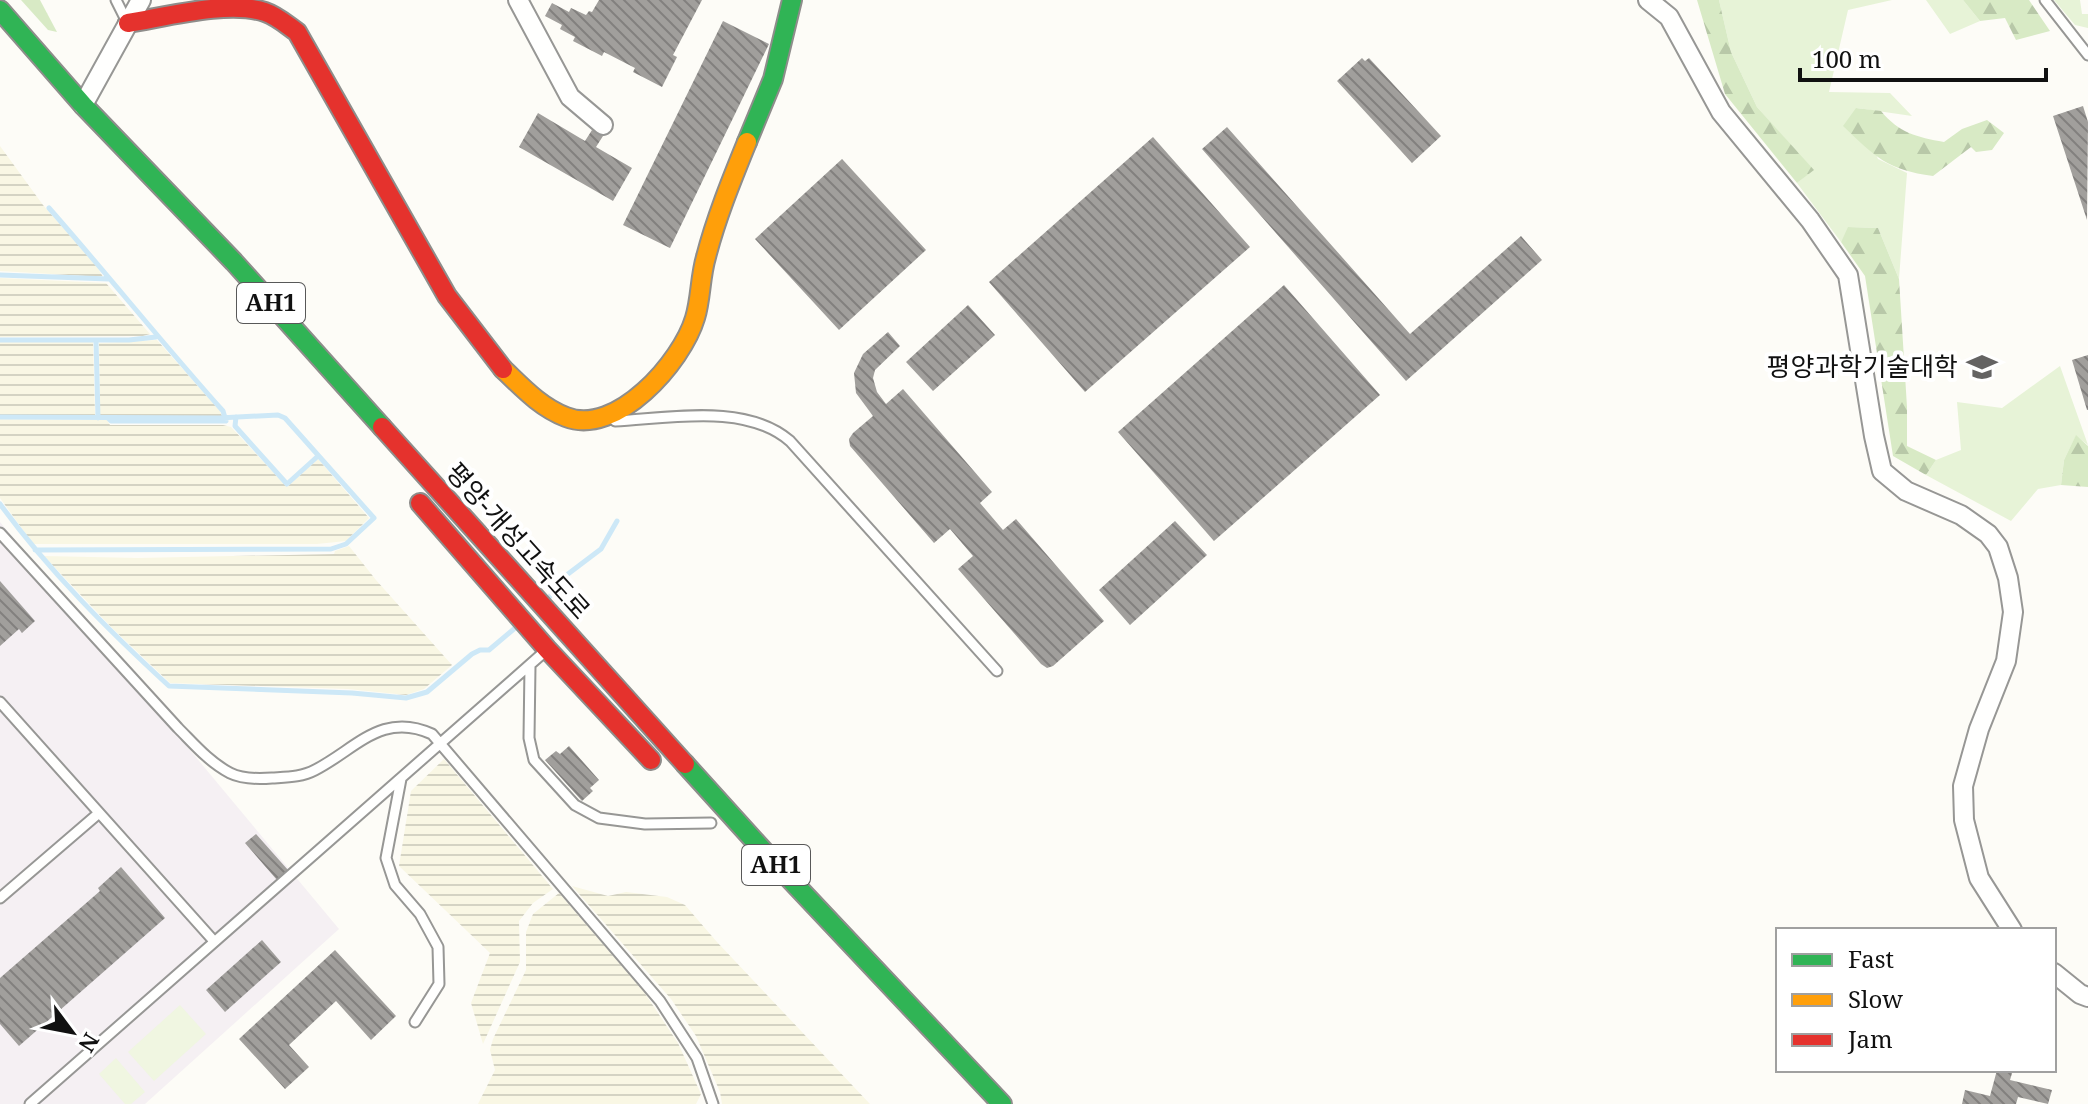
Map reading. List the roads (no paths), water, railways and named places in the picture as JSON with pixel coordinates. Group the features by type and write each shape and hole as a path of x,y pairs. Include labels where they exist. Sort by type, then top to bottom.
{"main road":[{"path":"128,23 193,13 246,10 261,11 297,32 447,296 498,365 544,407 569,419 596,421 636,399 671,365 695,319 705,259 737,166 773,79 792,0"},
{"name":"평양-개성고속도로","path":"0,10 83,105 234,262 770,858 1002,1104"},
{"name":"평양-개성고속도로","path":"404,485 667,777"},
{"name":"AH1","path":"689,800 715,828"}],"street":[{"path":"83,105 141,0"},
{"path":"518,0 570,97 603,125"},
{"path":"1648,0 1669,17 1721,112 1810,220 1848,275 1882,471 1906,491 1961,515 1988,534 1998,547 2008,578 2013,612 2006,661 1979,729 1963,786 1964,820 1979,878 2011,928"},
{"path":"2056,975 2088,997"}],"lane":[{"path":"116,0 128,23"},
{"path":"2045,0 2088,55"},
{"path":"596,421 738,417 774,428 790,441 997,671"},
{"path":"0,533 178,728 205,756 232,774 258,779 296,777 313,771 372,733 399,725 420,729 442,743 660,1001 697,1058 713,1104"},
{"path":"30,1104 213,940 318,854 530,666 544,644"},
{"path":"530,666 529,738 534,760 575,805 599,818 715,828"},
{"path":"0,702 213,940"},
{"path":"401,779 386,858 395,885 420,914 438,947 439,984 415,1022"},
{"path":"0,898 99,813"}],"waterway":[{"path":"49,208 223,411 226,421 111,421 108,418"},
{"path":"0,275 109,279"},
{"path":"0,340 129,340 156,337"},
{"path":"96,340 98,418"},
{"path":"0,417 219,418 278,415 285,418 374,518 346,544 331,549 35,550"},
{"path":"236,417 235,426 287,484 318,456"},
{"path":"0,504 38,553 80,599 169,686 406,698 427,692 472,654 489,650 515,628"},
{"path":"549,598 560,580 601,549 617,521"}],"place":[{"name":"평양과학기술대학","path":"1982,367"}]}
